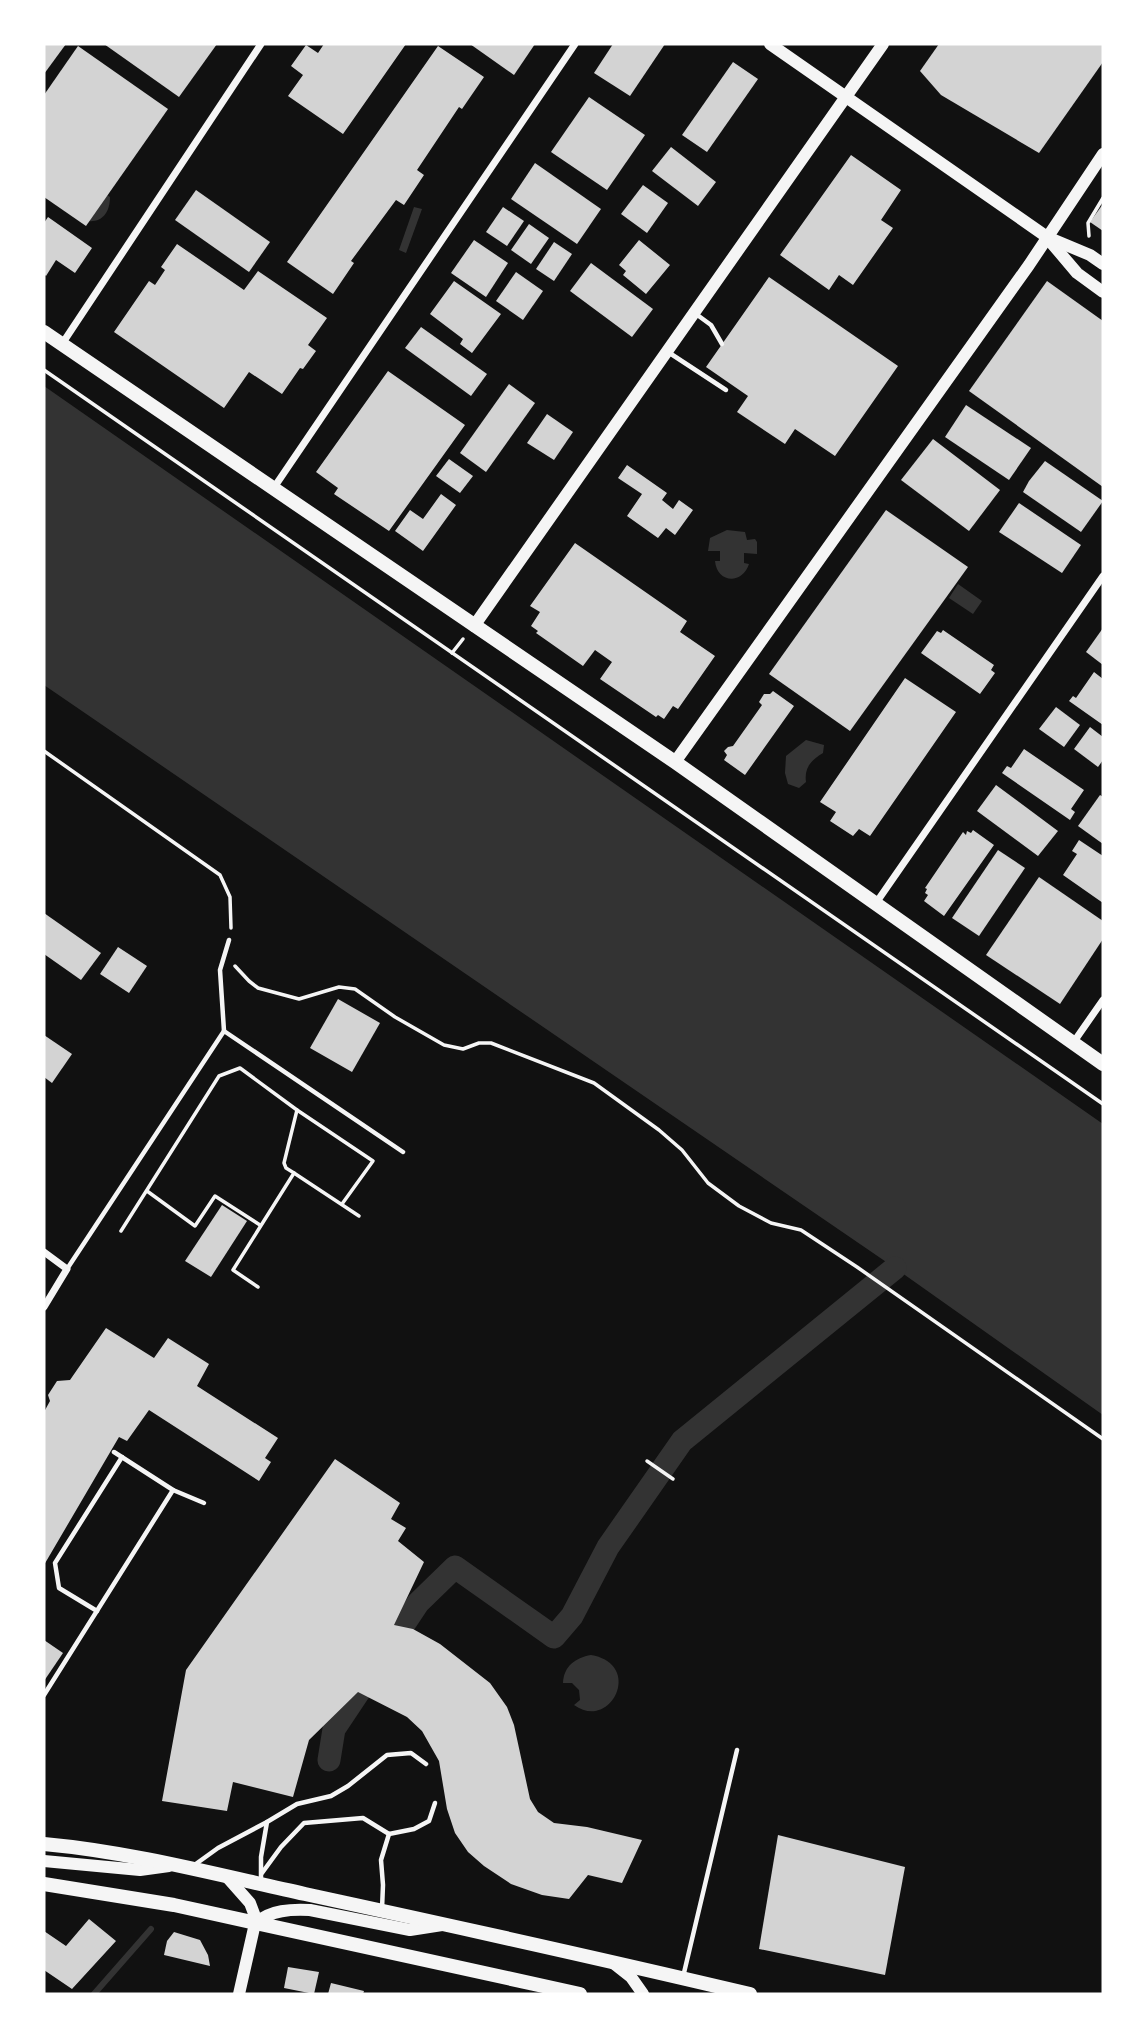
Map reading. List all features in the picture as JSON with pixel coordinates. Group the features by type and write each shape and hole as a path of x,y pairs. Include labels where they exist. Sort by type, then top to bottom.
{"main road":[{"path":"44,332 675,762 1103,1064"},
{"path":"44,1844 82,1847 227,1877 261,1879 382,1910 750,1994"},
{"path":"44,1884 174,1905 580,1994"}],"street":[{"path":"62,344 261,44"},
{"path":"272,489 575,44"},
{"path":"770,44 1046,237 1103,264"},
{"path":"474,626 883,44"},
{"path":"675,762 884,470 1103,154"},
{"path":"1046,237 1077,273 1103,292"},
{"path":"875,904 1103,576"},
{"path":"1073,1043 1103,1000"},
{"path":"44,1252 67,1269 44,1307"},
{"path":"44,1861 140,1870 172,1865"},
{"path":"227,1877 250,1903 256,1923 239,1994"},
{"path":"256,1923 264,1916 299,1909 410,1930 446,1924"},
{"path":"611,1962 631,1977 643,1994"}],"lane":[{"path":"696,313 711,325 722,344"},
{"path":"667,352 726,390"},
{"path":"67,1269 225,1031 220,970 229,940"},
{"path":"225,1031 403,1152"},
{"path":"114,1452 173,1490 204,1503"},
{"path":"97,1611 59,1588 55,1563 122,1457"},
{"path":"44,1695 173,1490"},
{"path":"683,1978 737,1750"},
{"path":"190,1869 218,1848 297,1804 331,1796 387,1755 411,1753 426,1764"},
{"path":"261,1879 281,1847 304,1824 363,1818 389,1834 414,1829 429,1821 435,1802"},
{"path":"261,1879 261,1857 267,1822"},
{"path":"382,1910 381,1860 389,1834"}],"path":[{"path":"1094,242 1088,235 1088,223 1103,198"},
{"path":"44,370 1103,1104"},
{"path":"44,751 220,876 230,897 232,909 229,953 240,973 258,988 299,999 339,987 355,989 395,1017 444,1045 463,1049 479,1043 491,1043 594,1083 659,1130 682,1150 708,1183 738,1206 771,1223 801,1230 857,1266 1103,1439"},
{"path":"121,1231 219,1076 240,1068 373,1161 342,1204"},
{"path":"297,1110 284,1163 286,1168 359,1216"},
{"path":"258,1287 233,1270 294,1173"},
{"path":"147,1191 195,1226 215,1196 260,1225"},
{"path":"647,1461 673,1479"}],"shaded area":[{"path":"99,190 110,197 106,213 94,221 83,220"},
{"path":"414,207 422,209 406,253 399,250"},
{"path":"44,386 1103,1124 1103,1415 895,1268 44,685"},
{"path":"727,530 745,532 747,540 755,539 757,542 757,554 744,553 744,563 749,564 746,571 730,579 720,574 717,568 715,561 720,561 720,551 708,551 710,538"},
{"path":"958,584 982,601 973,614 949,598"},
{"path":"806,740 824,745 823,753 809,765 806,782 799,788 788,784 785,773 786,756"},
{"path":"591,1655 607,1661 616,1670 619,1682 610,1703 600,1710 588,1711 574,1705 580,1700 579,1690 572,1683 563,1683 571,1664"}],"building":[{"path":"44,44 66,44 44,74"},
{"path":"104,44 217,44 179,97"},
{"path":"324,44 406,44 343,134 288,96 303,75 291,66 306,45 318,53"},
{"path":"470,44 535,44 514,75"},
{"path":"613,44 665,44 630,96 594,73"},
{"path":"939,44 1103,44 1103,62 1039,153 941,95 920,71"},
{"path":"78,46 168,109 86,226 44,197 44,95"},
{"path":"438,46 484,77 462,109 459,107 417,170 424,175 404,205 396,200 351,261 354,263 333,294 287,262"},
{"path":"733,62 758,79 707,152 682,135"},
{"path":"589,97 645,135 607,190 551,152"},
{"path":"671,147 716,182 698,206 652,171"},
{"path":"851,155 901,190 881,220 893,228 853,285 839,275 829,290 780,255"},
{"path":"535,163 601,209 577,244 511,199"},
{"path":"643,185 668,203 647,233 621,214"},
{"path":"196,190 270,242 249,272 175,220"},
{"path":"1103,204 1103,231 1090,222"},
{"path":"503,207 524,221 507,246 486,232"},
{"path":"48,217 92,248 75,273 56,260 46,276 44,274 44,223"},
{"path":"529,224 549,238 531,264 511,250"},
{"path":"474,240 508,263 486,297 451,273"},
{"path":"639,240 670,265 646,294 623,275 626,271 619,265"},
{"path":"554,242 572,254 554,281 536,269"},
{"path":"177,244 244,290 258,271 327,318 308,345 316,351 282,394 249,372 224,408 114,332 149,281 155,285 165,270 161,267"},
{"path":"591,263 653,309 632,337 570,291"},
{"path":"516,272 543,291 523,320 496,301"},
{"path":"769,277 898,366 835,456 795,429 785,444 737,412 748,396 706,367"},
{"path":"454,281 501,314 472,353 460,344 463,339 430,314"},
{"path":"1047,281 1103,321 1103,487 969,391"},
{"path":"421,327 487,374 471,396 405,348"},
{"path":"388,371 465,425 389,531 334,494 338,488 316,472"},
{"path":"509,384 535,403 486,472 460,453"},
{"path":"966,405 1031,448 1009,480 945,437"},
{"path":"547,414 573,432 554,460 527,443"},
{"path":"933,439 1000,490 969,531 901,480"},
{"path":"449,459 473,476 460,493 436,476"},
{"path":"1045,461 1103,501 1081,532 1023,492"},
{"path":"627,465 667,493 662,500 673,509 679,500 693,510 675,535 666,528 658,538 627,516 642,494 618,478"},
{"path":"441,494 456,505 423,551 395,531 410,510 423,519"},
{"path":"1019,503 1081,545 1062,573 999,532"},
{"path":"886,510 968,567 850,731 769,674"},
{"path":"575,543 687,621 680,632 715,656 678,709 673,706 664,719 658,715 656,717 600,679 612,662 595,650 583,666 536,633 538,631 531,626 540,612 530,606"},
{"path":"1103,628 1103,665 1086,652"},
{"path":"943,630 994,665 991,670 995,673 980,694 921,653 937,631 941,633"},
{"path":"1094,672 1103,679 1103,725 1069,701 1073,696 1076,698"},
{"path":"905,678 956,712 870,836 859,829 853,836 830,821 836,812 820,802"},
{"path":"773,691 794,706 745,775 724,760 727,755 724,751 733,746 762,705 759,702 764,694"},
{"path":"1056,707 1080,725 1064,747 1039,729"},
{"path":"1090,727 1103,737 1103,760 1098,767 1074,749"},
{"path":"1024,749 1084,790 1071,809 1075,812 1070,820 1002,773 1007,766 1011,768"},
{"path":"996,785 1058,831 1038,856 977,811"},
{"path":"1100,795 1103,797 1103,844 1078,826"},
{"path":"973,830 994,845 944,916 924,901 928,895 925,888 963,832 966,835 967,831 971,833"},
{"path":"1079,840 1103,856 1103,903 1063,875 1077,854 1072,851"},
{"path":"998,850 1025,868 979,936 952,918"},
{"path":"1039,877 1103,921 1103,939 1060,1004 986,955"},
{"path":"44,913 101,953 81,980 44,954"},
{"path":"118,947 147,966 129,993 100,974"},
{"path":"338,999 380,1023 352,1072 310,1048"},
{"path":"44,1035 72,1054 52,1083 44,1077"},
{"path":"222,1205 247,1221 211,1277 185,1261"},
{"path":"106,1328 154,1358 168,1338 209,1364 197,1386 278,1438 265,1458 271,1462 259,1481 149,1410 127,1441 119,1437 44,1565 44,1412 50,1401 48,1395 57,1381 70,1380"},
{"path":"335,1459 400,1503 391,1519 406,1528 398,1541 424,1562 394,1625 413,1629 440,1644 490,1683 507,1707 514,1725 530,1799 538,1812 554,1823 587,1827 642,1840 622,1883 588,1875 569,1899 542,1895 511,1884 484,1866 468,1852 455,1833 447,1809 439,1761 422,1731 407,1717 358,1692 309,1740 293,1797 233,1782 227,1811 162,1801 186,1670"},
{"path":"44,1640 63,1653 44,1681"},
{"path":"778,1835 905,1867 885,1975 759,1949"},
{"path":"89,1919 116,1941 72,1989 44,1970 44,1931 66,1946"},
{"path":"174,1932 200,1940 210,1966 164,1955 167,1941"},
{"path":"288,1967 319,1972 314,1994 284,1988"},
{"path":"331,1983 364,1991 363,1994 328,1994"}],"waterway":[{"path":"329,1760 334,1729 418,1603 455,1567 554,1637 572,1616 608,1547 682,1441 895,1268"},
{"path":"94,1994 151,1929"}]}
